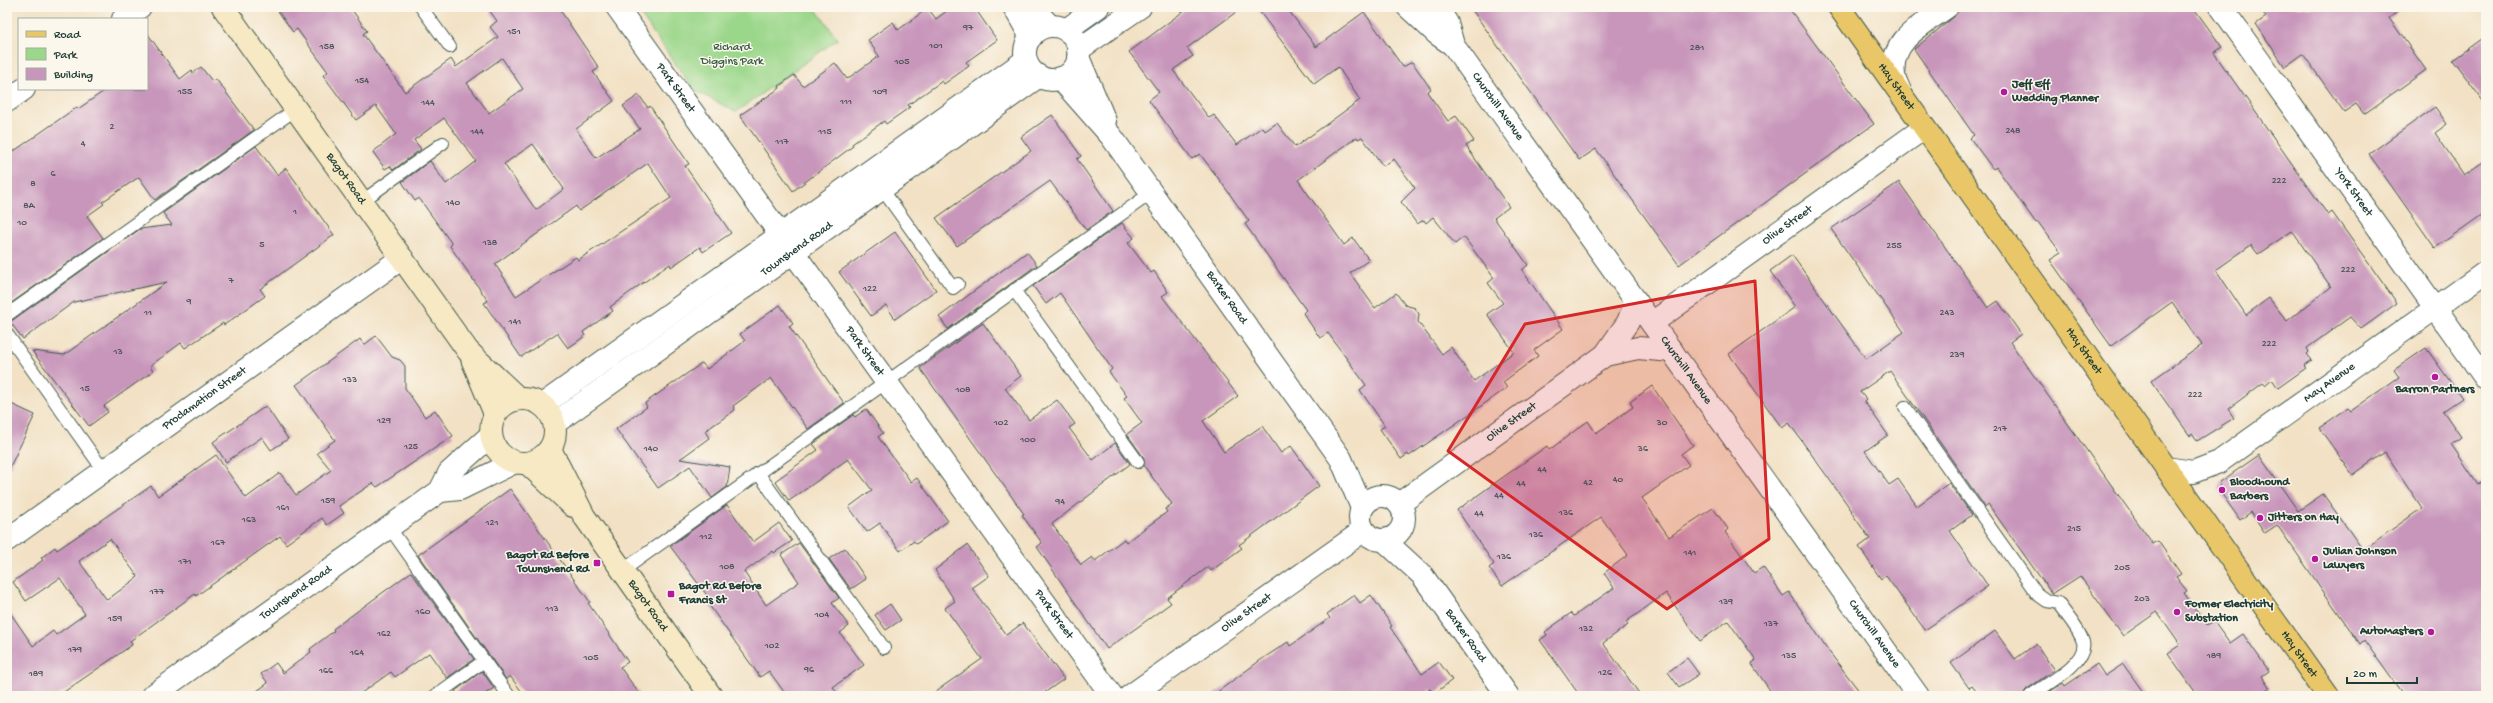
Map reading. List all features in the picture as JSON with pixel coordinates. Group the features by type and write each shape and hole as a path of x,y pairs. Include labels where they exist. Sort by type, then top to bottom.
{"main road":[{"name":"Bagot Road","path":"223,7 468,351 519,398"},
{"name":"Hay Street","path":"1839,7 2328,696"},
{"name":"Bagot Road","path":"468,351 495,414"},
{"path":"519,398 535,400 548,409 555,423 555,437 550,449 536,460 521,462 499,451 491,435 495,414 510,401 519,398"},
{"name":"Bagot Road","path":"550,449 584,516 711,696"},
{"name":"Bagot Road","path":"521,462 584,516"}],"street":[{"path":"124,18 140,7"},
{"name":"Park Street","path":"617,7 1112,696"},
{"path":"1014,7 1030,36"},
{"path":"1032,7 1058,28 1073,36 1078,53"},
{"path":"1098,7 1058,28 1043,28 1030,36 1025,52 1042,72 1072,70 1078,53 1140,7"},
{"name":"Churchill Avenue","path":"1408,7 1437,34 1453,45 1918,696"},
{"name":"Churchill Avenue","path":"1437,7 1447,23 1453,45"},
{"path":"1902,97 1894,75 1897,54 1901,44 1907,36 1947,7"},
{"name":"York Street","path":"2221,7 2486,379"},
{"name":"Barker Road","path":"1078,53 1111,136"},
{"name":"Townshend Road","path":"542,405 788,244 1042,72"},
{"name":"Townshend Road","path":"555,423 788,244 882,189 1042,72"},
{"name":"Barker Road","path":"1042,72 1111,136 1341,459 1395,508 1422,575"},
{"path":"7,101 23,90"},
{"name":"Olive Street","path":"1652,323 1924,128"},
{"name":"Proclamation Street","path":"7,540 402,258"},
{"name":"May Avenue","path":"2166,468 2193,472 2219,462 2486,272"},
{"name":"Olive Street","path":"1395,508 1605,355 1628,322 1636,301"},
{"name":"Olive Street","path":"1605,355 1638,348 1672,351"},
{"name":"Townshend Road","path":"152,696 440,491 449,473 491,435"},
{"name":"Barker Road","path":"1341,459 1362,508"},
{"name":"Townshend Road","path":"440,491 460,489 521,462"},
{"path":"1371,499 1395,508 1396,535 1385,541 1373,539 1363,531 1360,520 1362,508 1371,499"},
{"name":"Olive Street","path":"1130,696 1363,531"},
{"name":"Barker Road","path":"1385,541 1422,575 1508,696"}],"lane":[{"path":"421,7 450,47"},
{"path":"7,315 296,109"},
{"path":"361,202 443,143"},
{"path":"882,189 953,288 958,284"},
{"path":"622,571 1151,193"},
{"path":"1014,290 1138,462"},
{"path":"7,334 104,471"},
{"path":"1905,407 2037,594 2047,601 2058,603 2082,640 2084,650 2078,661 2030,696"},
{"path":"758,473 884,648"},
{"path":"389,527 509,696"},
{"path":"435,696 484,660"}],"highlighted area":[{"path":"1755,281 1769,539 1667,609 1448,451 1525,324"}],"green space":[{"name":"Richard Diggins Park","path":"635,7 814,7 838,39 736,112 694,90"}],"building":[{"path":"275,7 350,7 367,31 363,34 405,92 451,59 456,67 498,37 490,27 497,21 487,7 558,7 599,68 593,72 614,101 576,129 596,158 640,129 623,106 639,95 648,108 650,106 689,164 685,166 731,233 703,252 700,247 671,267 670,264 637,287 610,307 613,311 583,332 585,336 568,348 557,333 521,357 484,303 488,301 450,246 452,244 419,198 415,201 402,182 430,161 446,184 476,161 444,118 414,140 421,149 393,170 390,166 385,169 373,152 396,134 376,106 356,120 323,75 328,72 297,29 293,32","holes":["502,58 523,89 489,113 467,83","533,144 564,189 536,210 504,164","648,163 671,198 578,260 576,257 516,296 495,264 576,206 579,211"]},
{"path":"952,7 974,7 997,40 966,62 969,66 944,84 942,81 908,105 910,107 886,124 884,121 852,144 853,146 793,191 740,115 780,88 779,86 794,75 803,86 835,63 847,79 879,56 868,40 893,22 898,30 928,8 936,19"},
{"path":"1189,7 1243,7 1187,48 1193,56 1173,70 1209,118 1214,115 1237,145 1262,127 1265,131 1277,123 1295,147 1360,100 1338,67 1314,84 1256,7 1286,7 1316,47 1364,12 1403,67 1412,62 1431,89 1427,92 1448,121 1456,116 1474,141 1466,146 1509,207 1494,218 1528,265 1522,270 1563,329 1534,350 1538,356 1503,382 1507,388 1409,456 1408,454 1401,459 1380,429 1385,426 1360,390 1366,385 1328,333 1320,338 1303,313 1306,310 1245,224 1249,221 1221,182 1200,154 1192,159 1149,100 1159,92 1129,52","holes":["1357,137 1358,139 1362,137 1383,166 1394,159 1415,188 1401,202 1417,224 1424,220 1426,223 1433,217 1455,244 1464,237 1494,278 1488,283 1503,303 1487,314 1514,352 1474,381 1451,347 1442,354 1418,322 1419,314 1415,308 1405,305 1396,293 1375,308 1350,273 1369,260 1353,238 1344,245 1298,180"]},
{"path":"1470,7 1788,7 1874,124 1679,265 1596,149 1579,160"},
{"path":"1913,7 1925,7 1917,13"},
{"path":"1959,7 2193,7 2222,47 2214,53 2328,215 2332,212 2397,303 2361,329 2350,317 2307,348 2309,352 2307,354 2312,360 2304,366 2306,368 2278,388 2272,379 2265,385 2263,383 2228,409 2234,418 2197,441 2192,434 2190,436 2151,381 2202,345 2172,302 2111,346 2050,260 2061,253 2038,222 2036,223 1996,167 1993,169 1970,138 1974,135 1914,49 1954,17","holes":["2292,231 2331,287 2287,321 2269,298 2246,315 2216,270 2251,245 2258,254"]},
{"path":"2259,7 2404,7 2389,18 2426,70 2364,114 2356,104 2344,112 2303,54 2285,67 2256,24 2266,17"},
{"path":"148,34 180,79 192,70 193,73 201,67 212,81 216,79 254,130 155,200 139,177 102,202 104,204 87,216 103,238 7,306 7,156 77,107 78,109 106,90 148,90"},
{"path":"2486,36 2486,105 2453,60"},
{"path":"2435,107 2447,124 2435,133 2464,175 2486,160 2486,212 2435,248 2369,154"},
{"path":"1052,115 1081,156 1077,159 1113,211 1086,230 1050,181 957,246 936,218 1031,151 1021,137"},
{"path":"256,146 277,175 286,168 334,235 260,289 265,296 224,325 223,323 185,348 181,343 150,366 153,371 104,406 108,412 89,426 32,351 64,355 167,282 74,302 23,339 10,322 140,229 172,225 163,213"},
{"path":"1899,182 1988,308 1998,301 2021,334 2010,342 2153,544 2158,541 2181,574 2176,577 2187,591 2184,593 2207,625 2214,621 2230,643 2243,634 2269,671 2262,676 2270,688 2259,696 2198,696 2168,653 2180,645 2157,612 2123,636 2080,576 2052,594 1988,504 1985,507 1890,371 1860,392 1866,399 1864,401 1888,435 1865,451 1889,485 1898,479 1917,506 1949,483 1972,515 1950,531 1988,586 1925,630 1886,576 1881,579 1859,547 1870,539 1851,512 1852,511 1789,423 1782,428 1729,354 1795,307 1770,271 1792,255 1866,359 1904,332 1831,229"},
{"path":"1122,223 1134,238 1128,243 1151,273 1154,271 1168,292 1162,296 1238,396 1203,421 1224,452 1262,426 1281,453 1291,446 1319,486 1239,545 1242,548 1211,571 1208,567 1167,598 1171,603 1107,649 1037,547 1042,543 1022,515 1024,514 920,368 983,323 1021,376 1005,388 1029,420 1057,400 1075,424 1069,428 1093,460 1115,443 1130,464 1052,524 1081,565 1092,557 1095,561 1124,539 1126,542 1167,512 1165,509 1172,504 1144,466 1144,458 1127,434 1142,423 1124,398 1127,396 1109,372 1112,369 1060,293 1046,304 1033,286"},
{"path":"895,232 936,290 895,319 886,305 871,316 839,272"},
{"path":"1027,252 1037,265 948,329 939,317"},
{"path":"780,305 793,323 789,326 844,403 808,429 771,378 733,406 735,410 705,431 709,438 680,459 730,467 727,487 712,498 690,466 658,488 616,429 647,407 645,403 702,363 707,369 745,341 740,334"},
{"path":"376,336 392,357 400,360 405,366 405,388 425,417 435,410 453,436 377,487 373,483 339,506 344,513 327,525 322,518 286,544 280,536 196,596 195,594 130,641 132,645 58,696 7,696 7,608 33,646 53,631 56,635 85,614 60,578 26,601 13,582 43,560 41,558 55,547 57,550 151,486 158,496 216,455 246,498 280,473 296,495 331,470 317,453 335,440 296,385 360,339 364,345","holes":["110,539 138,577 107,600 79,561"]},
{"path":"2426,348 2462,398 2443,411 2461,437 2451,444 2478,484 2486,478 2486,696 2404,696 2364,640 2360,644 2277,525 2265,533 2251,512 2240,520 2219,490 2220,482 2259,455 2298,511 2323,494 2363,550 2422,508 2385,452 2353,475 2319,428 2348,408 2351,411 2399,377 2394,370"},
{"path":"1652,386 1693,445 1681,454 1689,465 1642,498 1669,537 1713,508 1728,529 1725,532 1754,573 1763,567 1783,596 1789,592 1830,653 1863,696 1774,696 1751,663 1756,660 1728,621 1700,641 1666,593 1626,622 1628,625 1603,643 1641,696 1580,696 1540,640 1547,635 1545,632 1571,613 1574,616 1614,588 1604,573 1628,555 1601,517 1502,586 1489,568 1494,564 1457,510 1547,446 1549,450 1588,421 1596,433 1633,407 1630,402"},
{"path":"7,402 35,415 7,473"},
{"path":"266,406 288,439 271,450 262,437 226,462 213,442"},
{"path":"866,409 883,433 878,437 911,482 917,478 948,521 916,544 914,541 900,551 880,523 867,532 849,507 872,490 848,459 789,501 775,481 818,450 813,444 853,415 855,417"},
{"path":"510,489 590,602 588,603 628,662 620,667 641,696 525,696 510,676 506,679 418,555"},
{"path":"727,505 753,542 779,523 792,541 774,553 773,551 744,572 766,605 799,582 781,555 799,543 839,598 832,603 849,626 840,633 864,665 833,687 839,696 787,696 769,671 760,677 709,605 712,602 670,546"},
{"path":"967,545 989,576 972,588 1006,635 1023,623 1064,679 1040,696 929,696 982,659 945,608 955,601 935,570"},
{"path":"845,548 866,579 851,589 829,559"},
{"path":"411,572 474,659 447,678 429,653 395,677 391,672 357,696 250,696 268,683 261,674 276,663 283,673 311,652 310,649 334,631 333,629"},
{"path":"1354,595 1360,603 1371,595 1392,626 1390,627 1422,674 1439,662 1452,680 1434,694 1430,689 1421,696 1212,696 1262,659 1288,642 1290,646 1330,618 1327,614"},
{"path":"890,604 901,620 886,630 875,615"},
{"path":"1995,631 2015,659 2036,644 2054,670 2026,690 2023,696 1980,696 1972,686 1969,688 1951,663"},
{"path":"1687,658 1699,674 1679,687 1668,672"},
{"path":"2097,664 2105,676 2123,664 2146,696 2043,696 2063,683 2065,686"},
{"path":"482,671 494,688 482,696 459,696 455,691"}],"place":[{"name":"Jeff Eff Wedding Planner","path":"2004,92"},
{"name":"Barron Partners","path":"2435,377"},
{"name":"Bloodhound Barbers","path":"2222,490"},
{"name":"Jitters on Hay","path":"2260,518"},
{"name":"Julian Johnson Lawyers","path":"2315,559"},
{"name":"Bagot Rd Before Townshend Rd","path":"597,563"},
{"name":"Bagot Rd Before Francis St","path":"671,594"},
{"name":"Former Electricity Substation","path":"2177,612"},
{"name":"AutoMasters","path":"2431,632"}]}
